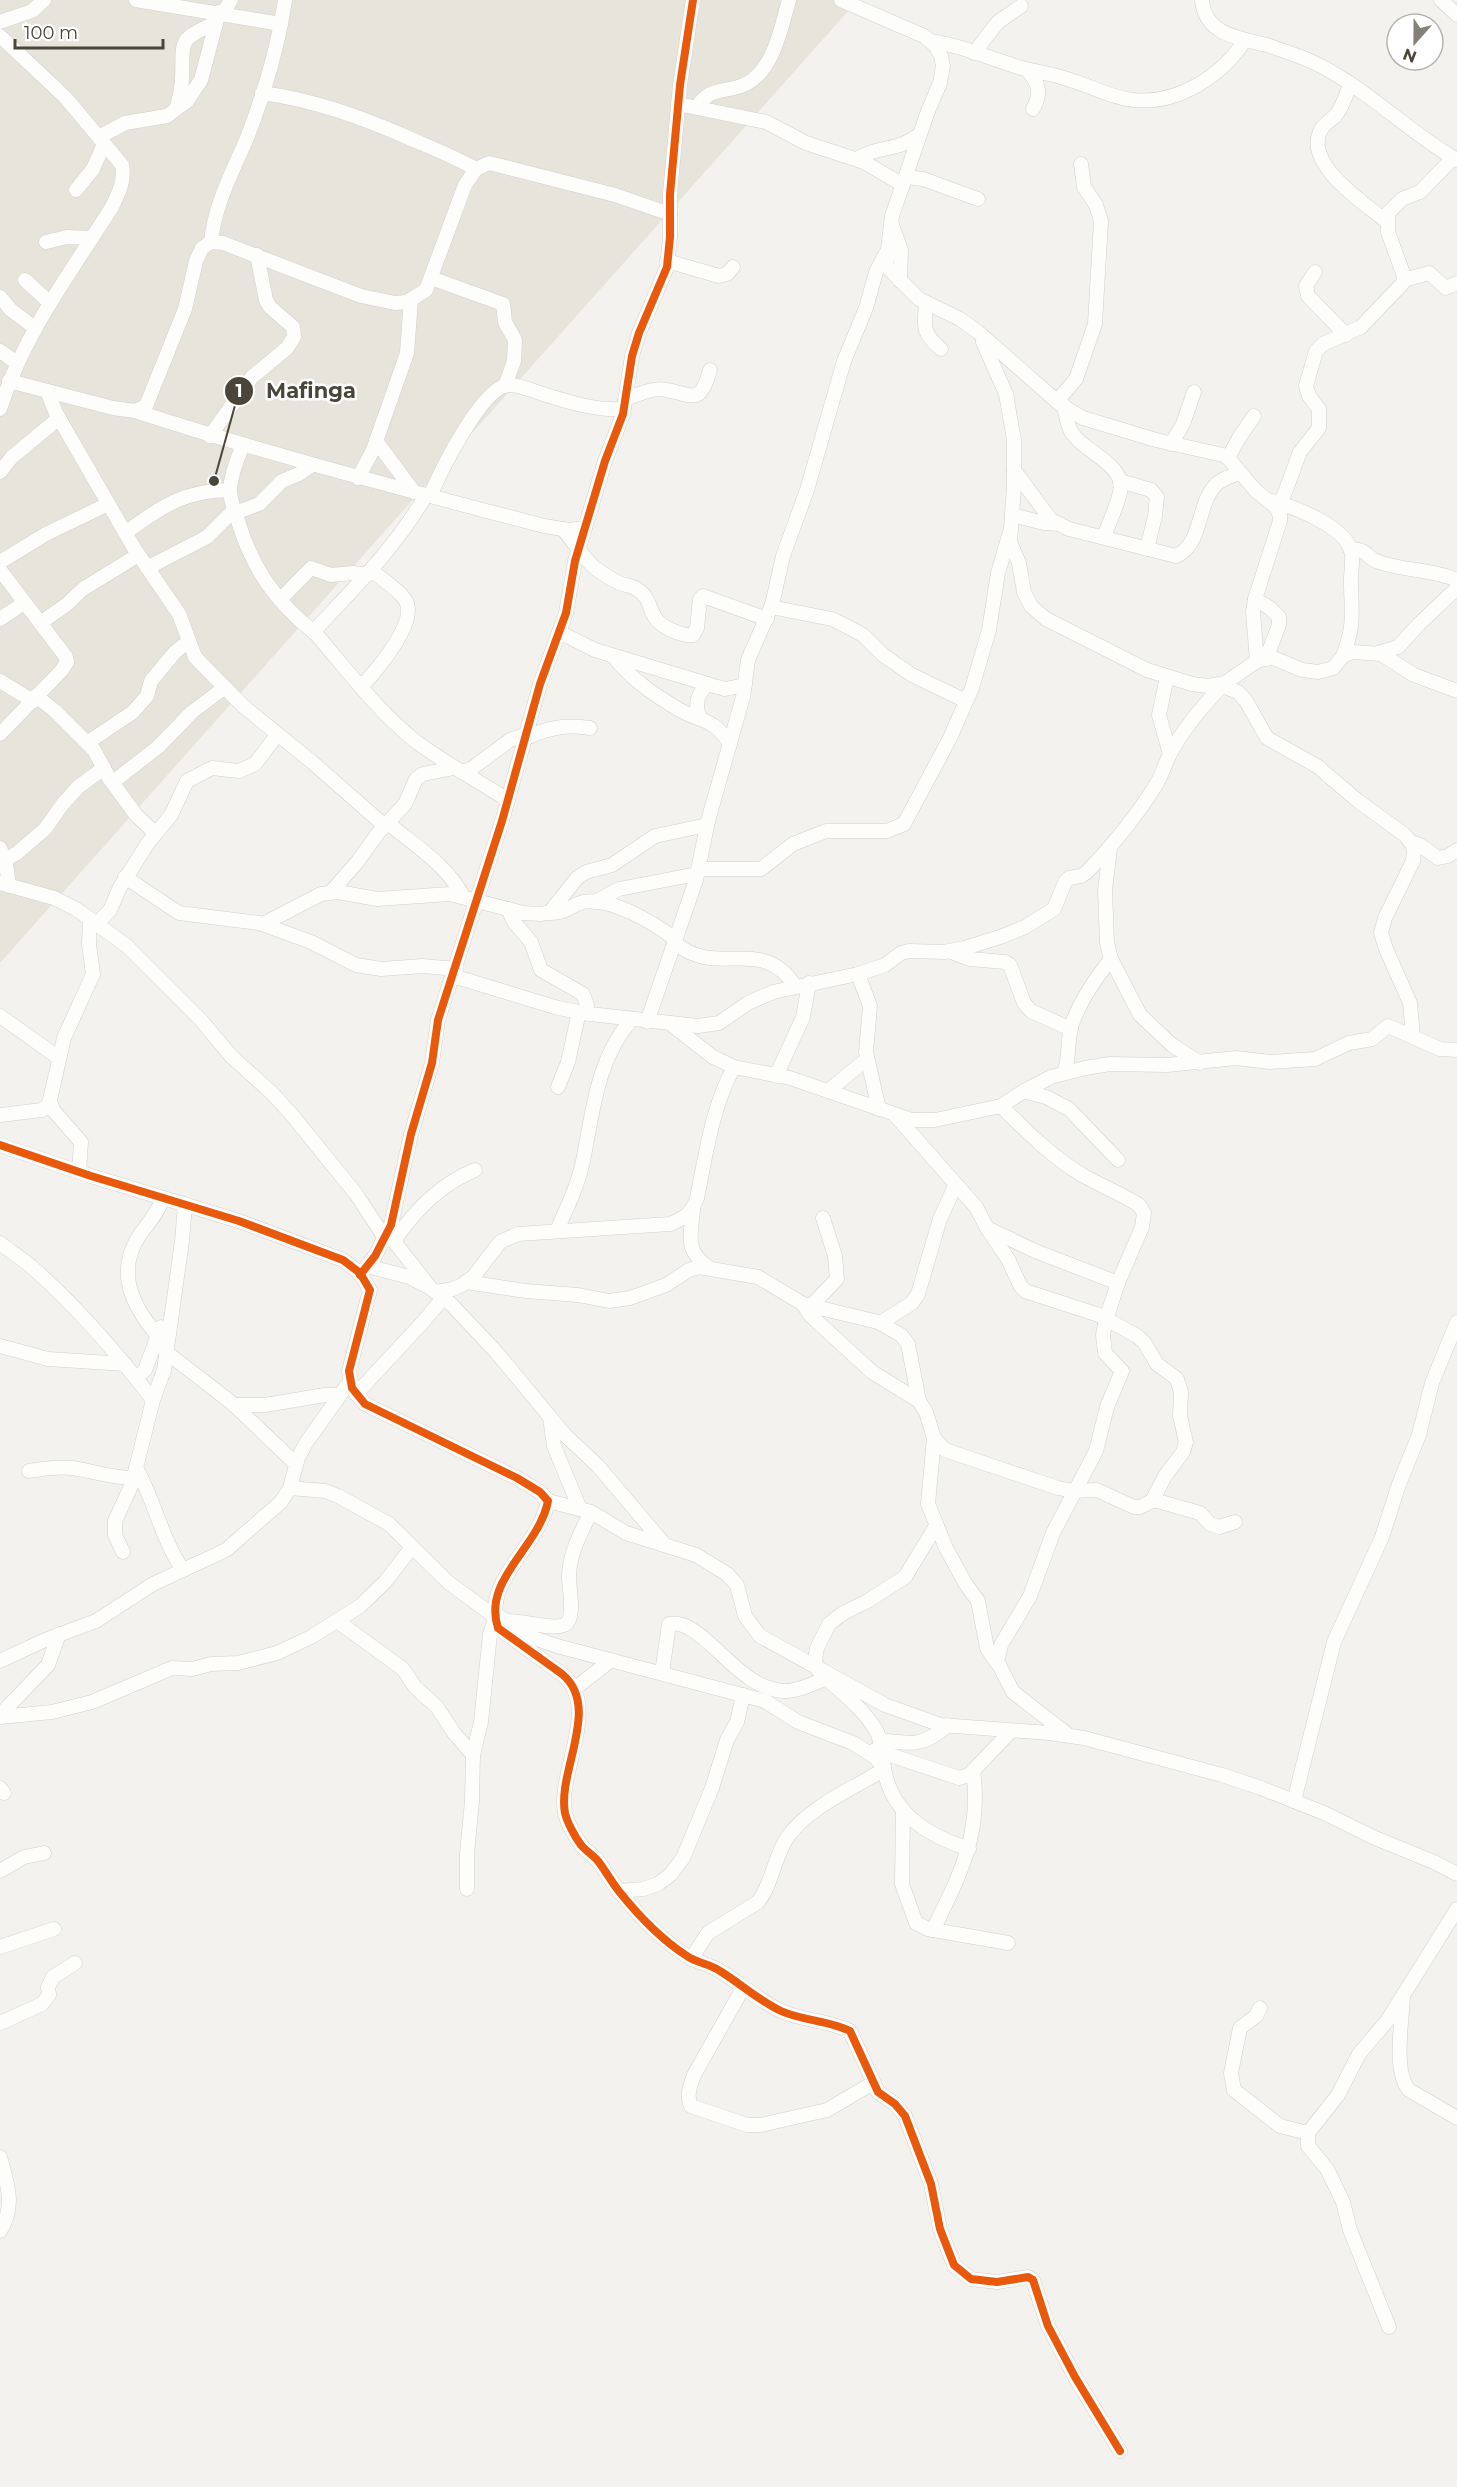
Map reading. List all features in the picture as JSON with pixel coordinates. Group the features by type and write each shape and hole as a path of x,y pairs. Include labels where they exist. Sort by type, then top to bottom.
{"street":[{"path":"0,22 28,5 44,0"},
{"path":"136,0 219,16 281,24"},
{"path":"177,107 182,82 181,51 193,34 219,16 231,0"},
{"path":"389,1237 411,1134 432,1063 438,1020 508,800 540,684 566,613 578,552 605,461 619,427 632,356 667,261 678,104 693,0"},
{"path":"697,107 707,94 742,86 761,71 773,52 789,0"},
{"path":"841,0 930,41 1026,69 1066,78 1132,100 1161,100 1190,89 1216,72 1236,54 1245,40"},
{"path":"1202,0 1206,18 1213,26 1226,34 1303,58 1329,70 1455,159 1420,192 1402,199 1390,208 1387,222 1388,232 1404,280"},
{"path":"1441,0 1457,15"},
{"path":"211,242 224,192 262,93 281,24 283,1"},
{"path":"942,75 998,22 1021,6"},
{"path":"76,190 93,169 101,140 125,123 167,116 187,101 201,80 219,16"},
{"path":"0,36 65,97 122,165 124,175 123,183 112,207 35,328 3,395 47,391 135,411 210,436 358,478 563,529 585,528"},
{"path":"125,877 179,913 214,919 250,920 311,942 356,964 371,968 402,969 423,966 454,972 582,1013 672,1025 698,1026 719,1023 748,1003 773,992 858,974 885,965 898,955 909,951 949,951 980,945 1025,927 1043,917 1054,909 1065,882 1069,878 1084,874 1110,848 1156,786 1170,754 1201,708 1224,685 1262,660 1275,657 1302,670 1318,672 1333,668 1343,656 1351,635 1353,614 1350,578 1352,553 1340,536 1317,518 1298,508 1279,507 1265,498 1223,454 1171,444 1083,418 1060,404 978,332 926,303 886,266 891,225 904,181 942,75 941,57 935,45 930,41"},
{"path":"1026,69 1039,88 1033,109"},
{"path":"1350,85 1337,114 1323,127 1319,142 1321,154 1340,185 1387,222"},
{"path":"262,93 312,102 353,115 458,159 476,169"},
{"path":"678,104 766,122 806,143 857,159 904,181 923,178 978,199"},
{"path":"857,159 870,151 900,147 920,134"},
{"path":"135,411 146,406 154,389 184,309 196,261 202,248 211,242 223,243 257,255 361,296 395,303 411,299 426,290 465,185 476,169 489,163 516,168 547,179 615,195 670,214"},
{"path":"1060,404 1076,379 1095,324 1101,221 1096,205 1084,187 1081,164"},
{"path":"891,225 901,250 900,281"},
{"path":"46,242 67,237 93,238"},
{"path":"647,1022 698,872 707,825 730,744 753,647 769,613 783,556 807,490 844,361 866,308 876,272 886,253"},
{"path":"210,436 252,377 287,348 294,337 293,327 270,307 266,300 257,255"},
{"path":"667,261 719,276 727,274 733,267"},
{"path":"1316,272 1306,286 1308,296 1346,335"},
{"path":"1262,660 1253,612 1255,599 1280,521 1279,507 1300,453 1319,428 1319,409 1309,396 1306,386 1316,351 1323,344 1356,330 1371,318 1404,280 1429,273 1446,288 1457,284"},
{"path":"313,632 370,573 411,521 424,494 468,426 483,405 505,386 514,361 515,340 505,322 503,304 431,278"},
{"path":"25,280 50,303"},
{"path":"0,297 11,310 35,328"},
{"path":"358,478 368,462 407,353 411,299"},
{"path":"926,303 925,332 928,338 941,349"},
{"path":"978,332 991,356 1006,393 1014,440 1010,542 1019,562 1024,592 1031,606 1046,619 1147,670 1192,684 1224,685 1238,692 1246,701 1267,738 1317,766 1358,801 1406,836 1410,842 1414,850 1413,861 1385,918 1381,933 1410,1003 1413,1036"},
{"path":"0,351 17,363"},
{"path":"505,386 511,385 565,401 609,410 651,390 665,390 679,395 695,396 701,393 706,385 710,370"},
{"path":"47,391 59,418 138,555 179,614 195,657 224,688 277,735 319,767 386,825 441,866 455,881 463,896"},
{"path":"1171,444 1183,424 1194,392"},
{"path":"1060,404 1070,431 1086,448 1118,474 1120,491 1104,537"},
{"path":"1228,458 1254,416"},
{"path":"0,472 12,456 59,418"},
{"path":"376,441 424,494"},
{"path":"243,445 230,490 254,566 280,600 313,632 390,719 458,770 508,800"},
{"path":"147,568 207,537 235,511 259,504 282,481 299,474 312,465"},
{"path":"1014,470 1051,520 1069,529 1176,555 1189,546 1211,491 1218,483 1241,473"},
{"path":"1120,481 1151,490 1157,497 1147,549"},
{"path":"125,533 180,498 213,490 230,490"},
{"path":"0,562 46,534 108,504"},
{"path":"1011,515 1044,523 1060,524"},
{"path":"563,529 577,546 578,552 609,577 638,590 647,602 657,623 683,635 691,636 696,632 699,605 703,596 769,613 832,619 863,635 883,655 912,675 966,701"},
{"path":"595,902 619,889 698,872 761,869 793,844 826,831 897,829 911,815 966,701 989,630 1002,555 1010,533"},
{"path":"1350,549 1364,551 1379,562 1445,575 1457,580"},
{"path":"40,623 66,605 83,589 138,555"},
{"path":"280,600 311,568 332,575 370,573 405,599 408,618 404,628 377,670 361,687"},
{"path":"0,570 67,662 0,734"},
{"path":"1376,653 1398,647 1457,588"},
{"path":"1255,599 1279,617 1279,625 1262,660"},
{"path":"0,619 24,603"},
{"path":"559,632 595,650 725,689 745,685"},
{"path":"87,743 133,712 147,696 151,681 175,652 188,642"},
{"path":"1343,656 1353,652 1376,653 1390,658 1403,669 1422,678 1457,691"},
{"path":"613,656 639,684 678,709 714,723 730,744"},
{"path":"1167,677 1159,715 1170,754"},
{"path":"0,681 55,711 87,743 136,815 155,833"},
{"path":"700,718 696,702 699,694 708,684"},
{"path":"112,782 158,747 192,712 224,688"},
{"path":"331,892 405,804 416,779 430,773 471,769 510,740 546,729 562,726 590,728"},
{"path":"0,1114 42,1110 47,1106 64,1038 93,974 89,944 93,921 110,910 125,877 155,833 171,815 187,782 212,768 239,771 255,764 277,735"},
{"path":"430,750 433,762 430,773"},
{"path":"104,768 78,787 45,829 17,853 3,859 5,884 54,898 93,921 127,946 200,1019 231,1056 292,1114 389,1237 437,1293 497,1353 565,1434 598,1466 665,1545"},
{"path":"548,913 577,878 586,872 612,865 655,836 707,825"},
{"path":"1410,842 1420,845 1438,858 1448,856 1457,850"},
{"path":"1110,848 1105,890 1107,943 1111,959 1140,1015 1172,1045 1200,1063"},
{"path":"263,924 321,894 331,892 377,899 438,894 463,896 523,913 558,914 580,903 595,902 620,908 663,930 692,954 709,958 765,960 786,972 802,985 803,1017 776,1076"},
{"path":"508,909 514,922 531,942 537,965 541,970 583,994 587,1005 582,1013 558,1087"},
{"path":"949,951 970,959 1005,962 1010,965 1024,1003 1031,1011 1071,1029"},
{"path":"1064,1073 1070,1054 1071,1029 1092,982 1111,959"},
{"path":"858,974 870,1006 867,1059 879,1109"},
{"path":"0,1016 59,1058"},
{"path":"557,1230 576,1185 604,1067 619,1033 632,1019"},
{"path":"672,1025 713,1057 734,1067 828,1091 912,1120 935,1120 1001,1106 1024,1091 1064,1073 1110,1064 1167,1065 1236,1058 1270,1062 1315,1059 1349,1043 1372,1039 1388,1026 1440,1049 1457,1050"},
{"path":"828,1091 867,1059"},
{"path":"708,1267 699,1261 691,1249 693,1210 714,1116 724,1085 734,1067"},
{"path":"1024,1091 1046,1097 1069,1109 1118,1160"},
{"path":"50,1100 53,1110 81,1142 79,1172"},
{"path":"997,1663 1001,1645 1030,1596 1047,1545 1073,1491 1096,1451 1107,1407 1122,1371 1105,1353 1103,1341 1106,1319 1118,1283 1142,1227 1144,1213 1139,1205 1065,1163 1001,1106"},
{"path":"895,1115 976,1207 1025,1291 1106,1319 1144,1342 1157,1364 1177,1379 1181,1392 1180,1416 1186,1442 1183,1452 1165,1476 1152,1501 1140,1508 1097,1490 1073,1491 1058,1488 945,1450 934,1438"},
{"path":"0,1144 79,1172 239,1221 343,1260 364,1271 409,1277 437,1293 453,1289 466,1282 479,1270 500,1242 518,1234 670,1224 686,1217 693,1210"},
{"path":"364,1271 389,1237 440,1188 475,1170"},
{"path":"880,1323 912,1304 918,1293 940,1219 955,1185"},
{"path":"157,1335 143,1316 127,1282 127,1266 136,1241 156,1215 164,1198"},
{"path":"123,1552 115,1536 115,1521 127,1497 135,1473 153,1400 164,1370 182,1241 184,1204"},
{"path":"807,1305 837,1279 835,1256 823,1218"},
{"path":"987,1228 1035,1251 1118,1283"},
{"path":"0,1243 32,1267 88,1322 153,1400"},
{"path":"466,1282 526,1291 578,1295 609,1301 630,1298 666,1285 689,1270 708,1267 758,1277 807,1305 880,1323 902,1335 908,1344 919,1401 926,1412 934,1438 928,1504 936,1526 962,1578 978,1601 987,1648 1013,1692 1069,1736"},
{"path":"364,1271 370,1290 349,1371 353,1388 365,1404 517,1478 540,1492 548,1501 585,1510 626,1533 696,1555 728,1574 737,1585 745,1616 760,1636 825,1675 885,1705 930,1723 1069,1736 1222,1775 1324,1813 1457,1874"},
{"path":"234,1405 265,1405 325,1395 339,1395 353,1388 423,1322 437,1293"},
{"path":"807,1305 810,1315 872,1372 919,1401"},
{"path":"136,1378 149,1361 157,1335 171,1311"},
{"path":"1294,1801 1334,1642 1382,1537 1399,1484 1419,1435 1432,1383 1457,1322"},
{"path":"0,1346 48,1359 125,1364"},
{"path":"166,1352 234,1405 296,1464"},
{"path":"164,1370 190,1372"},
{"path":"0,1660 59,1634 96,1621 153,1584 226,1550 281,1502 290,1488 296,1464 306,1443 339,1395"},
{"path":"509,1621 551,1626 564,1625 572,1613 569,1566 585,1510 554,1446 549,1415"},
{"path":"29,1472 56,1467 71,1468 108,1477 135,1473"},
{"path":"135,1473 151,1497 168,1546 183,1570"},
{"path":"290,1488 325,1491 359,1506 389,1524 449,1583 494,1616 509,1621 534,1638 708,1688 765,1701 798,1722 853,1743 875,1757 884,1767"},
{"path":"1058,1488 1066,1507"},
{"path":"467,1889 473,1755 481,1722 496,1594 542,1522 548,1501"},
{"path":"1152,1501 1195,1511 1210,1524 1219,1527 1235,1522"},
{"path":"936,1526 913,1568 905,1577 866,1602 843,1613 829,1624 817,1648 815,1660 825,1675 869,1720 881,1746 884,1767 892,1793 903,1810 932,1835 969,1849"},
{"path":"59,1634 48,1665 5,1704 0,1716 52,1712 92,1702 172,1668 192,1669 211,1664 238,1663 277,1653 360,1606 385,1582 412,1547"},
{"path":"494,1616 498,1628 572,1682 578,1711 577,1741 563,1791 565,1814 581,1845 596,1859 619,1891 670,1944 691,1959 720,1971 743,1988 789,2014 836,2025 850,2031 878,2092 895,2104 905,2116 931,2184 940,2229 954,2265 971,2280 997,2282 1028,2277 1033,2280 1048,2326 1075,2377 1120,2451"},
{"path":"337,1621 404,1669 415,1687 439,1710 454,1733 473,1755"},
{"path":"662,1673 669,1624 672,1623 684,1626 714,1645 737,1670 763,1687 796,1690 825,1675"},
{"path":"574,1689 610,1661"},
{"path":"619,1891 644,1889 658,1884 671,1875 683,1858 712,1788 727,1740 737,1722 743,1695"},
{"path":"853,1743 881,1746 919,1743 936,1736 948,1725"},
{"path":"881,1746 959,1778 969,1775 1011,1731"},
{"path":"691,1959 708,1933 764,1896 774,1863 790,1834 838,1794 884,1767"},
{"path":"933,1930 969,1849 976,1818 973,1771"},
{"path":"903,1810 902,1884 916,1923 933,1930 1008,1943"},
{"path":"0,1871 24,1857 44,1853"},
{"path":"1389,2327 1350,2230 1343,2202 1327,2169 1308,2146 1308,2133 1338,2095 1359,2054 1387,2020 1457,1909"},
{"path":"0,1947 54,1929"},
{"path":"0,2023 42,2004 49,1995 48,1987 53,1977 75,1963"},
{"path":"743,1988 694,2075 688,2098 692,2106 747,2125 761,2125 827,2110 873,2084"},
{"path":"1403,1996 1401,2065 1404,2084 1409,2090 1457,2118"},
{"path":"1260,2008 1255,2018 1240,2028 1231,2073 1232,2085 1242,2097 1280,2126 1308,2133"},
{"path":"0,2157 10,2201 9,2214 0,2231"}],"shaded area":[{"path":"0,0 858,0 0,963"}],"cycle path":[{"path":"360,1275 375,1256 391,1225 411,1134 432,1063 438,1020 502,821 540,684 566,613 575,561 605,461 623,414 632,356 639,333 667,267 670,194 680,85 693,0"},
{"path":"0,1145 91,1176 239,1221 343,1260 360,1273 370,1290 349,1371 352,1388 365,1404 517,1478 540,1492 548,1501 543,1518 534,1534 504,1579 495,1610 498,1628 562,1674 573,1688 578,1704 578,1721 564,1796 566,1817 579,1842 598,1861 633,1908 678,1950 728,1976 781,2011 850,2031 878,2092 895,2104 905,2116 931,2184 940,2229 954,2265 971,2279 997,2282 1028,2277 1033,2280 1048,2326 1075,2377 1120,2451"}],"place":[{"name":"Mafinga","path":"214,481"}]}
